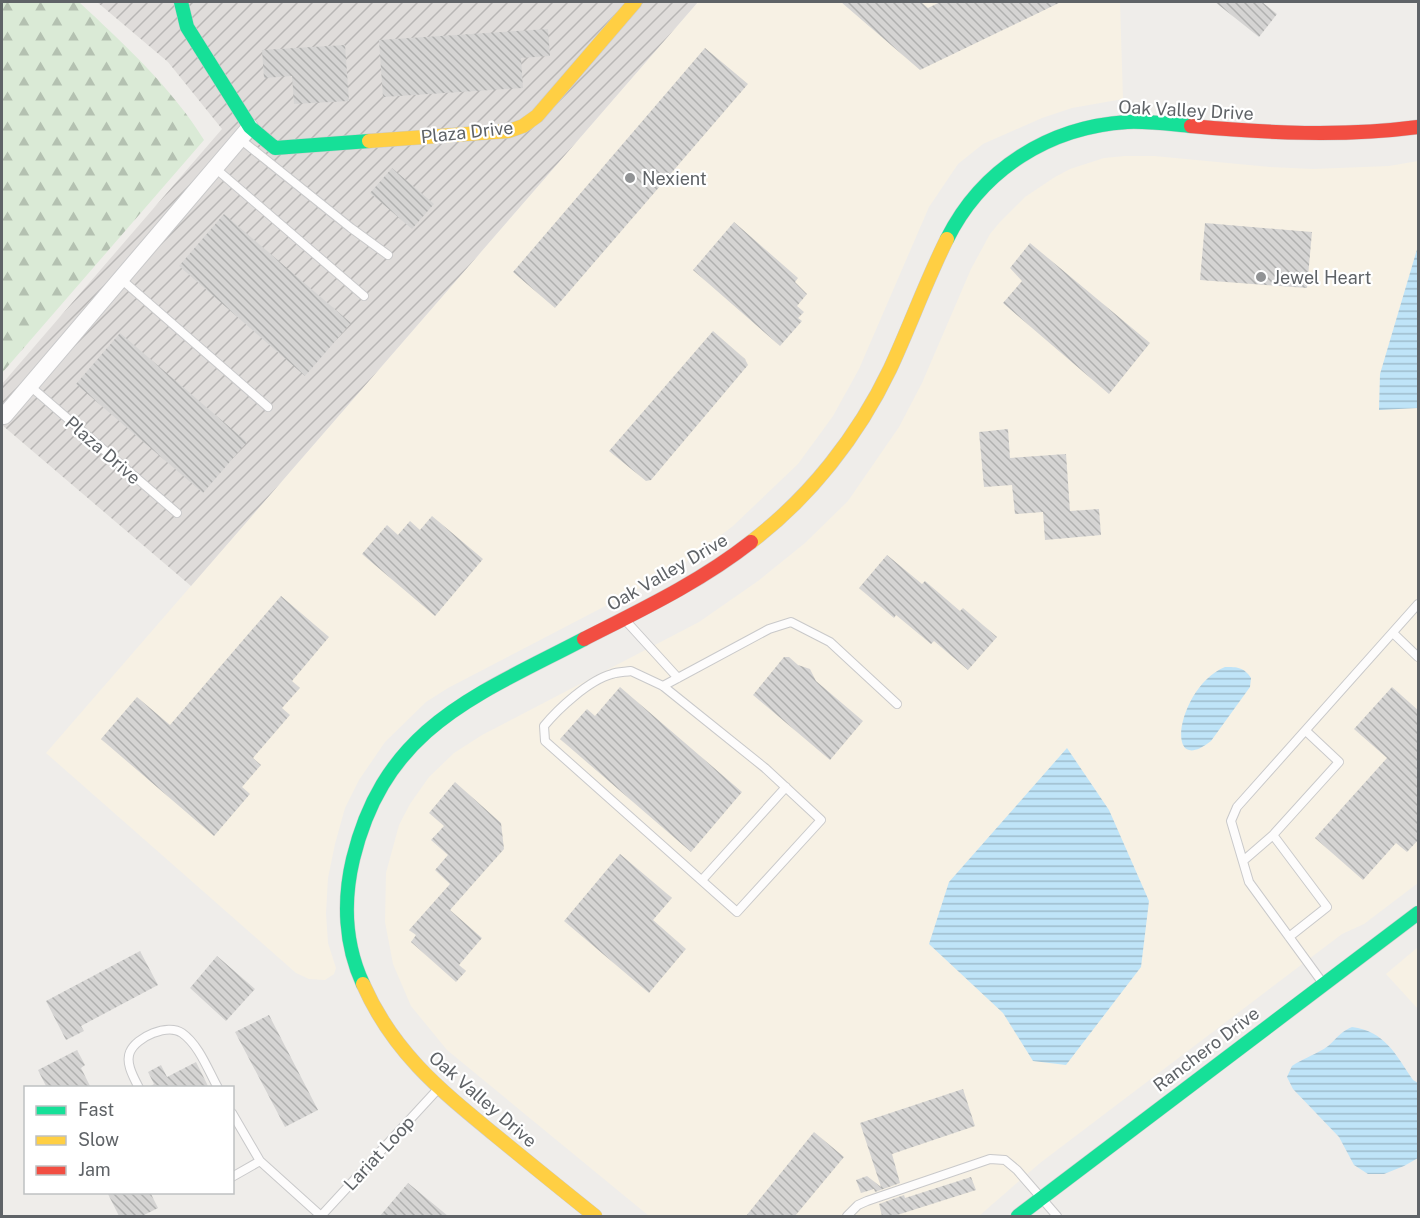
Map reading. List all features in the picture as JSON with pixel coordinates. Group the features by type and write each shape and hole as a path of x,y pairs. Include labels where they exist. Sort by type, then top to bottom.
{"street":[{"name":"Plaza Drive","path":"181,2 187,27 245,133 275,147 509,130 523,126 537,116 635,2"},
{"name":"Oak Valley Drive","path":"595,1216 438,1089 402,1051 377,1017 359,982 349,942 347,902 352,860 362,826 386,778 406,750 439,719 472,697 676,592 726,561 777,521 810,487 860,424 908,329 944,243 968,204 985,184 1030,150 1079,129 1118,122 1312,135 1362,134 1419,127"},
{"path":"4,416 245,133"},
{"name":"Ranchero Drive","path":"1018,1216 1040,1197 1419,913"}],"lane":[{"path":"245,133 351,228 388,255"},
{"path":"215,168 364,296"},
{"path":"121,279 268,407"},
{"name":"Plaza Drive","path":"30,386 177,513"},
{"path":"1323,985 1249,882 1231,821 1237,807 1419,604"},
{"path":"624,619 678,678"},
{"path":"663,687 769,629 792,621 830,642 897,704"},
{"path":"1393,633 1419,657"},
{"path":"631,671 663,687 786,787 821,820 737,912 545,741 544,726 553,715 591,685 610,674 631,671"},
{"path":"1243,861 1273,835 1339,762 1306,731"},
{"path":"702,880 786,787"},
{"path":"1273,835 1327,907 1289,937"},
{"path":"138,1086 133,1076 129,1053 135,1045 151,1034 173,1029 183,1033 192,1043 217,1086"},
{"name":"Lariat Loop","path":"234,1116 260,1161 321,1216 438,1089"},
{"path":"847,1216 858,1205 867,1201 990,1159 1005,1160 1017,1170 1057,1216"},
{"path":"234,1176 260,1161"}],"shaded area":[{"path":"97,2 698,2 191,586 2,425 2,384 222,129 168,62"},
{"path":"698,2 1120,2 1123,99 1072,108 1042,118 983,144 958,164 929,207 859,369 833,416 798,464 733,526 686,562 663,576 448,688 426,702 385,742 359,780 345,808 335,844 328,878 326,913 328,943 336,968 334,974 325,980 309,979 296,973 46,753"},
{"path":"1154,156 1313,169 1389,166 1418,161 1418,883 1364,924 1342,934 1040,1163 979,1216 649,1216 447,1050 411,1006 393,964 385,922 386,873 399,825 410,804 429,777 454,753 482,735 699,622 758,581 805,543 848,501 899,427 922,383 971,269 990,234 1025,197 1055,177 1070,169 1104,158"},
{"path":"1418,947 1418,1009 1386,974"}],"green space":[{"path":"2,2 79,2 130,50 162,85 204,140 2,373"}],"water":[{"path":"1418,246 1418,408 1379,410 1380,374"},
{"path":"1225,667 1237,668 1246,672 1251,678 1250,687 1211,741 1196,750 1186,749 1182,740 1182,726 1187,709 1196,692 1209,677"},
{"path":"1067,748 1109,810 1149,901 1141,967 1066,1065 1033,1061 1003,1013 929,944 949,882"},
{"path":"1352,1027 1373,1033 1381,1039 1395,1053 1413,1080 1418,1083 1418,1158 1384,1174 1368,1174 1354,1165 1339,1137 1293,1089 1287,1077 1292,1066 1326,1047"}],"building":[{"path":"841,2 921,2 928,8 940,2 1061,2 920,70"},
{"path":"1215,2 1262,2 1277,14 1259,37"},
{"path":"548,29 550,56 521,58 523,88 383,97 379,40"},
{"path":"345,45 349,101 294,104 292,76 264,78 262,50"},
{"name":"Nexient","path":"705,48 748,84 555,308 513,272"},
{"path":"392,168 434,204 412,229 370,193"},
{"path":"224,214 351,323 305,376 179,266"},
{"path":"734,222 798,278 795,282 807,294 797,306 804,312 798,318 802,321 780,346 693,270"},
{"path":"1205,223 1312,232 1307,288 1200,280"},
{"path":"1030,243 1150,343 1109,394 1003,303 1022,281 1010,268"},
{"path":"713,331 745,359 748,365 651,480 646,481 609,451"},
{"path":"120,333 247,442 203,493 76,384"},
{"path":"1008,429 1010,458 1066,454 1070,511 1099,509 1101,535 1045,540 1043,512 1015,514 1012,485 984,487 979,432"},
{"path":"432,516 483,559 435,616 362,554 387,525 398,535 410,521 420,530"},
{"path":"887,555 922,584 925,581 960,611 963,608 997,637 968,670 934,641 931,644 896,615 894,618 859,588"},
{"path":"281,596 329,637 292,681 300,688 282,708 290,715 253,758 261,765 242,787 250,794 214,836 101,739 137,697 170,725"},
{"path":"784,657 789,657 798,665 810,669 816,681 863,721 830,760 753,695"},
{"path":"620,687 742,792 691,852 560,739 587,709 595,716"},
{"path":"1392,687 1419,711 1419,839 1407,852 1396,843 1363,880 1315,838 1387,758 1354,729"},
{"path":"455,782 501,823 504,849 450,910 482,938 459,965 466,971 456,982 411,942 416,935 409,930 450,884 435,870 448,855 431,840 444,826 429,813"},
{"path":"620,854 672,898 653,920 686,949 649,993 564,921"},
{"path":"140,951 158,985 81,1026 84,1031 66,1040 46,1001"},
{"path":"217,956 255,989 226,1021 190,988"},
{"path":"269,1015 318,1110 285,1127 235,1032"},
{"path":"77,1050 85,1065 81,1068 90,1086 46,1086 38,1070"},
{"path":"196,1062 208,1086 151,1086 154,1084 148,1072 161,1065 167,1077"},
{"path":"963,1089 975,1126 892,1154 900,1183 875,1192 874,1189 861,1193 856,1180 867,1176 881,1187 860,1123"},
{"path":"814,1132 844,1157 795,1216 746,1216"},
{"path":"971,1177 976,1190 894,1216 882,1216 879,1204"},
{"path":"408,1183 448,1216 380,1216"},
{"path":"108,1194 151,1194 158,1208 142,1216 119,1216"}],"traffic: fast":[{"path":"181,2 187,27 250,127 275,148 369,141"},
{"path":"947,239 979,192 1021,156 1045,143 1098,126 1127,122 1191,126"},
{"path":"363,984 349,938 348,891 353,859 368,814 387,777 411,746 471,699 584,639"},
{"path":"1018,1216 1418,913"}],"traffic: slow":[{"path":"369,141 509,131 523,126 537,116 635,2"},
{"path":"751,542 793,505 831,464 863,418 890,369 947,239"},
{"path":"363,984 388,1030 419,1068 474,1118 595,1216"}],"traffic: jam":[{"path":"1191,126 1304,133 1361,132 1418,127"},
{"path":"584,639 691,583 751,542"}],"place":[{"name":"Nexient","path":"630,178"},
{"name":"Jewel Heart","path":"1261,277"}]}
